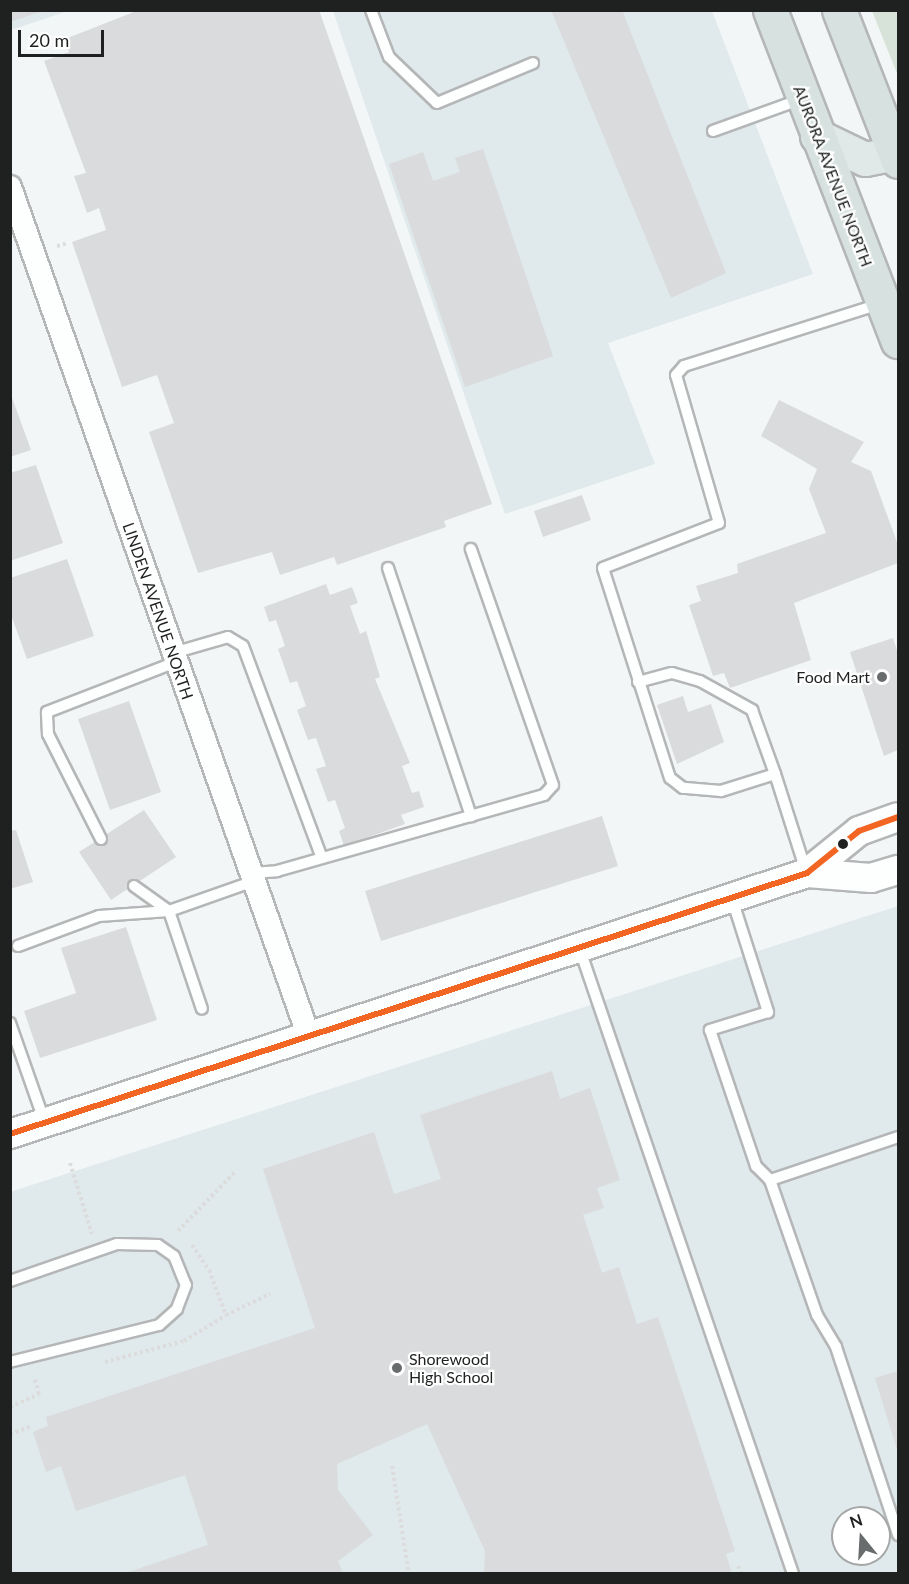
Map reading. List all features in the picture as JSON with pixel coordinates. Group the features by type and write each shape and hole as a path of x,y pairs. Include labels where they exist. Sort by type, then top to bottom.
{"highway":[{"name":"AURORA AVENUE NORTH","path":"770,10 816,136 898,341"},
{"path":"839,10 897,157"}],"main road":[{"path":"816,136 865,159 897,157"}],"street":[{"name":"LINDEN AVENUE NORTH","path":"10,187 20,240 174,657 308,1034"},
{"path":"10,1134 578,944 807,873 859,831 898,817"},
{"path":"807,873 872,879 898,870"}],"lane":[{"path":"371,10 389,57 437,103 533,63"},
{"path":"713,131 803,99"},
{"path":"775,774 721,791 683,788 670,778 603,568 719,523 676,375 684,366 883,303"},
{"path":"18,945 99,916 169,910 252,877 544,795 553,785 471,549"},
{"path":"388,568 471,816"},
{"path":"101,839 48,734 47,712 174,657 228,638 243,646 322,858"},
{"path":"638,682 672,673 700,681 752,710 807,873"},
{"path":"134,886 169,910 202,1009"},
{"path":"731,896 768,1012 710,1030 756,1166 770,1180 817,1315 836,1347 898,1535"},
{"path":"578,944 793,1574"},
{"path":"10,1023 45,1123"},
{"path":"770,1180 898,1137"},
{"path":"10,1281 117,1244 158,1245 174,1256 186,1285 177,1309 159,1325 10,1362"}],"path":[{"path":"178,1232 235,1172"},
{"path":"10,1407 39,1394 34,1377"},
{"path":"10,1434 32,1426"},
{"path":"392,1466 409,1574"},
{"path":"738,1566 741,1574"}],"shaded area":[{"path":"11,10 68,11 11,30"},
{"path":"333,11 712,11 813,274 608,343 655,464 505,514"},
{"path":"872,11 898,11 898,76"},
{"name":"Shorewood High School","path":"898,906 898,1573 11,1573 10,1192"}],"building":[{"path":"10,10 43,10 43,11 10,22"},
{"path":"139,10 319,10 492,504 444,521 446,527 337,565 334,557 280,575 272,552 198,573 149,432 174,423 157,375 122,387 72,242 106,230 99,208 87,213 74,176 86,173 44,61 69,52 65,39"},
{"path":"551,10 622,10 726,273 671,298"},
{"path":"483,149 553,356 465,387 389,164 423,152 433,181 460,172 455,158"},
{"path":"10,392 31,450 10,457"},
{"path":"779,400 864,442 851,462 871,471 898,545 898,563 794,603 811,660 730,688 724,673 713,676 689,605 701,601 696,586 738,573 737,564 826,533 809,489 817,469 761,436"},
{"path":"36,465 63,543 10,561 10,473"},
{"path":"582,495 591,520 543,537 534,511"},
{"path":"67,559 94,636 27,659 10,612 10,578"},
{"path":"326,584 330,595 352,587 358,603 350,606 360,634 366,631 380,677 375,679 410,763 402,766 412,793 419,791 424,807 401,815 405,824 344,846 339,831 345,828 335,800 328,802 316,769 326,766 316,738 308,740 297,710 306,706 297,681 290,683 278,649 285,646 276,620 269,622 264,607"},
{"path":"893,638 898,654 898,750 884,756 850,652"},
{"path":"683,696 688,712 711,704 724,742 677,764 657,705"},
{"path":"129,701 161,792 110,810 78,719"},
{"path":"144,810 176,857 111,900 79,852"},
{"path":"602,816 618,866 381,941 365,891"},
{"path":"16,830 33,882 10,889 10,831"},
{"path":"126,927 157,1020 40,1058 24,1011 76,993 61,948"},
{"path":"552,1071 560,1099 590,1088 620,1180 597,1188 604,1208 583,1215 602,1273 619,1267 637,1324 658,1317 735,1551 726,1554 732,1574 484,1574 485,1551 427,1424 337,1464 338,1490 373,1535 338,1561 343,1574 123,1574 208,1545 185,1475 76,1511 61,1466 46,1472 33,1432 48,1426 46,1417 315,1328 263,1169 374,1132 394,1194 441,1179 420,1115"},
{"path":"898,1371 898,1453 875,1378"}],"transit line":[{"path":"10,1134 807,873 859,831 898,817"}],"place":[{"name":"Food Mart","path":"882,677"},
{"name":"Shorewood High School","path":"397,1368"}]}
